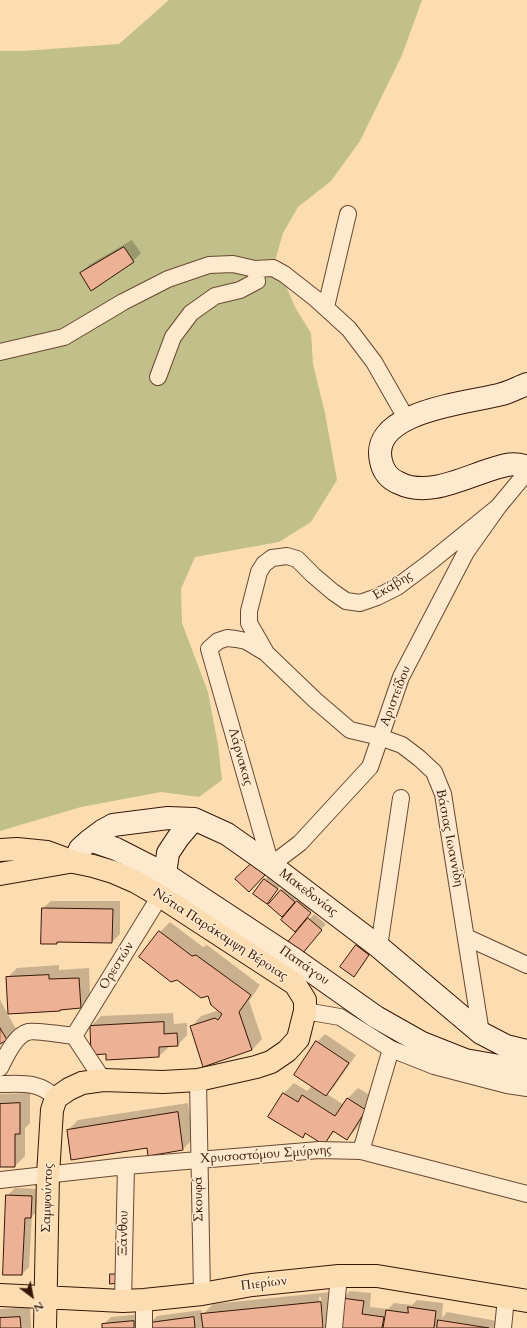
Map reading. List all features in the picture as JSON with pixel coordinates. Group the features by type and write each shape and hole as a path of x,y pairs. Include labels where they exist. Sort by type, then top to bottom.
{"main road":[{"name":"Νότια Παράκαμψη Βέροιας","path":"0,850 17,849 47,852 74,862 113,872 136,882 296,984 305,1000 305,1011 298,1039 280,1057 270,1062 256,1067 198,1080 163,1082 103,1080 82,1084 69,1089 56,1098"},
{"name":"Νότια Παράκαμψη Βέροιας","path":"0,874 74,862"},
{"name":"Σαμψούντος","path":"46,1298 48,1175 52,1110 56,1098"},
{"name":"Πιερίων","path":"0,1295 46,1298 134,1300 202,1294 252,1285 339,1276 377,1276 517,1299"},
{"path":"46,1298 46,1328"}],"street":[{"path":"326,308 348,214"},
{"path":"0,352 64,337 123,302 168,279 209,265 233,264 255,269 273,268 284,274 349,329 374,362 406,418"},
{"path":"158,377 173,337 191,313 215,296 240,290 257,281 255,269"},
{"path":"527,384 503,394 430,410 406,418 384,438 379,455 382,467 393,481 404,486 419,488 432,488 504,465 521,464 527,467"},
{"name":"Εκάβης","path":"266,652 249,624 249,611 259,572 264,564 272,558 287,556 297,559 333,592 346,601 360,603 377,597 397,586 498,507 527,472"},
{"name":"Αριστείδου","path":"271,865 300,843 370,767 401,677 466,552 498,507"},
{"name":"Βάσιας Ιωαννίδη","path":"209,649 218,641 227,638 246,641 266,652 315,700 350,730 380,737 402,745 434,772 443,794 481,1032"},
{"name":"Λάρνακας","path":"209,649 271,865"},
{"path":"379,947 402,798"},
{"name":"Μακεδονίας","path":"74,862 80,849 102,831 113,825 125,822 168,818 194,819 227,834 271,865 379,947 481,1032 506,1046 527,1051"},
{"path":"165,874 168,853 194,819"},
{"name":"Παπάγου","path":"90,840 116,849 165,874 294,959 376,1017 422,1043 465,1060 527,1071"},
{"name":"Ορεστών","path":"74,1036 160,896"},
{"path":"466,937 527,965"},
{"path":"305,1011 340,1017 391,1049 434,1066 507,1085 527,1088"},
{"path":"0,1068 8,1051 17,1039 28,1032 74,1036 103,1080"},
{"path":"361,1151 391,1049"},
{"name":"Σκουφά","path":"198,1080 198,1159 202,1294"},
{"path":"0,1084 34,1084 50,1092 56,1098"},
{"name":"Χρυσοστόμου Σμύρνης","path":"0,1180 198,1159 319,1150 361,1151 527,1194"},
{"name":"Ξάνθου","path":"126,1166 134,1300 144,1328"},
{"path":"334,1328 339,1276"},
{"path":"503,1328 517,1299"}],"shaded area":[{"path":"169,0 422,0 402,55 360,141 331,181 298,207 283,233 275,261 296,309 311,333 313,364 325,413 337,480 311,522 279,542 195,557 181,589 182,623 208,692 218,745 222,780 199,797 161,792 81,807 0,831 0,51 22,51 119,44"}],"building":[{"path":"124,247 134,262 91,291 80,273"},
{"path":"252,863 265,875 249,892 235,879"},
{"path":"264,879 278,889 267,904 253,894"},
{"path":"281,890 295,902 282,917 268,905"},
{"path":"297,901 311,913 295,932 281,920"},
{"path":"42,908 113,909 112,943 57,942 57,944 41,944"},
{"path":"308,918 322,930 302,954 288,942"},
{"path":"159,931 192,956 196,955 251,995 239,1012 252,1050 203,1067 190,1026 215,1018 218,1020 222,1014 211,1005 208,996 201,998 177,980 171,982 139,957"},
{"path":"356,945 369,955 354,977 340,967"},
{"path":"49,975 49,979 79,978 81,1008 60,1011 8,1014 6,977"},
{"path":"164,1022 164,1034 177,1033 178,1046 159,1047 159,1057 106,1060 106,1054 91,1055 90,1026"},
{"path":"0,1028 7,1040 0,1044"},
{"path":"316,1041 349,1063 326,1096 294,1075"},
{"path":"283,1093 298,1102 302,1095 335,1116 347,1098 366,1110 347,1140 333,1131 324,1145 305,1133 303,1138 268,1117"},
{"path":"20,1103 20,1134 15,1134 15,1167 0,1167 0,1104"},
{"path":"178,1112 183,1150 148,1156 147,1148 71,1160 67,1130"},
{"path":"6,1195 32,1196 31,1218 25,1218 22,1275 3,1275"},
{"path":"110,1274 119,1274 119,1283 110,1284"},
{"path":"342,1298 364,1301 362,1314 384,1317 382,1328 338,1328"},
{"path":"321,1302 323,1328 203,1328 201,1314"},
{"path":"408,1307 436,1311 434,1328 383,1328 386,1310 408,1313"},
{"path":"20,1317 21,1328 0,1328 0,1318"},
{"path":"194,1317 195,1328 149,1328 149,1323"},
{"path":"438,1320 489,1328 437,1328"},
{"path":"134,1321 134,1328 102,1328 102,1324"}]}
